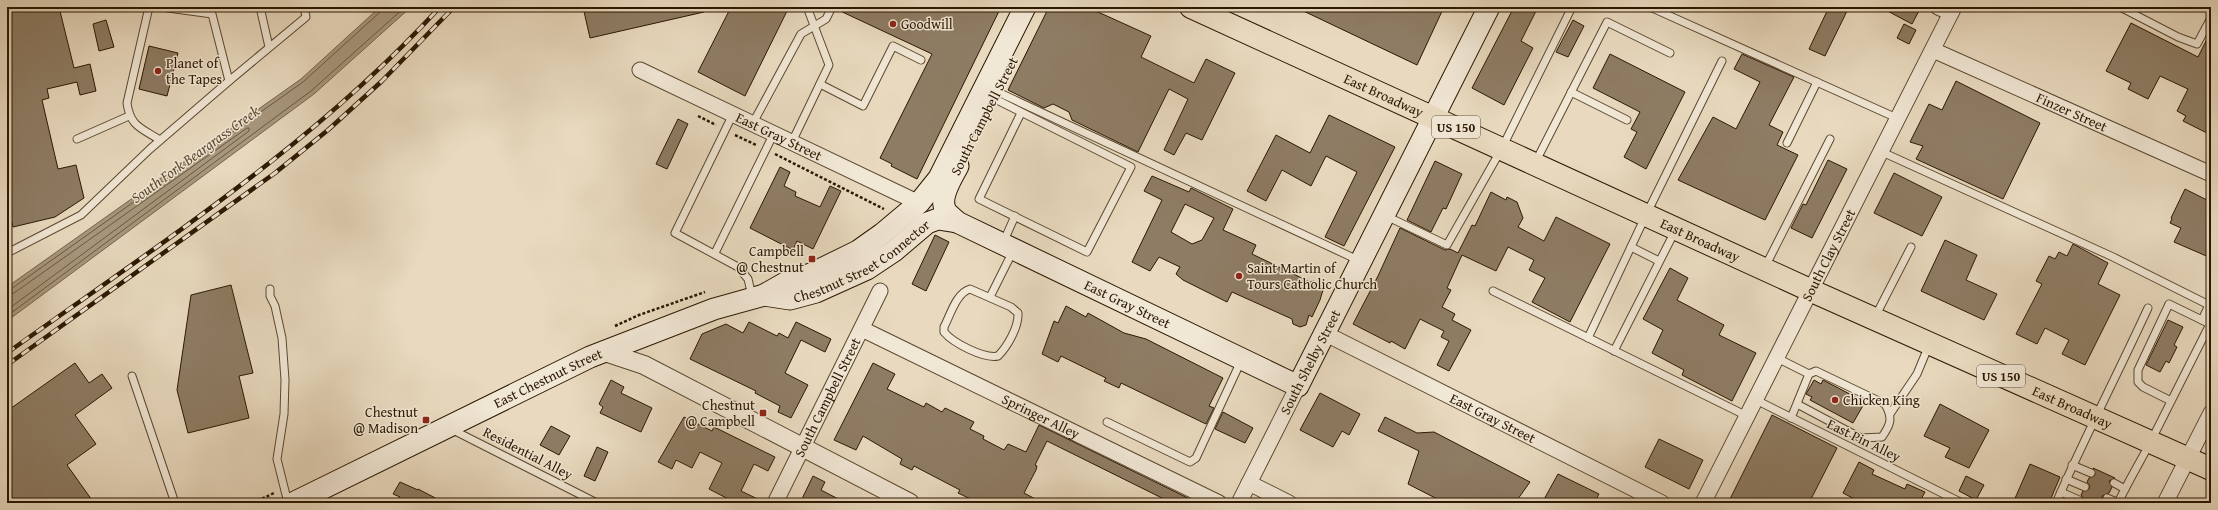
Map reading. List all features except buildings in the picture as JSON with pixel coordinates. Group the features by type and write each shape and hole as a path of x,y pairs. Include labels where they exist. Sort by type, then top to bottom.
{"main road":[{"name":"South Campbell Street","path":"957,222 946,210 944,197 991,92 1014,28 1025,7"},
{"name":"East Broadway","path":"1191,7 1535,163 1812,291 2211,469"},
{"name":"South Shelby Street","path":"1298,386 1489,7"},
{"name":"South Campbell Street","path":"919,203 938,178 991,92"},
{"name":"Chestnut Street Connector","path":"605,352 714,309 758,297 787,282 811,274 858,251 882,234 919,203"},
{"name":"Chestnut Street Connector","path":"758,297 790,299 816,292 867,269 894,251 927,224 938,219 957,222"},
{"name":"East Gray Street","path":"957,222 1298,386"},
{"name":"East Chestnut Street","path":"289,495 448,427 590,357 605,352"}],"street":[{"name":"South Clay Street","path":"1703,503 1934,50 1948,9"},
{"name":"Finzer Street","path":"1934,50 2211,174"},
{"name":"East Gray Street","path":"640,70 919,203"},
{"name":"South Campbell Street","path":"776,503 880,291"},
{"name":"Springer Alley","path":"862,329 1220,503"},
{"name":"East Gray Street","path":"1324,333 1662,503"},
{"name":"East Chestnut Street","path":"605,352 644,365 803,449 910,503"},
{"name":"South Shelby Street","path":"1239,503 1298,386"},
{"path":"2165,503 2211,413"},
{"path":"1249,483 1289,503"}],"lane":[{"path":"149,7 127,103 129,116 132,122 160,140"},
{"path":"161,7 211,10 230,81"},
{"path":"260,7 269,47"},
{"path":"7,253 81,215 160,140 306,16 304,7"},
{"path":"792,142 829,65 807,7"},
{"path":"753,123 801,34 826,19 832,7"},
{"path":"1384,215 1447,245 1502,148 1572,7"},
{"path":"1650,7 1899,119"},
{"path":"2120,7 2178,37 2197,44 2211,18"},
{"path":"1535,163 1607,22 1670,53"},
{"path":"820,84 863,106 893,46 921,60"},
{"path":"1588,338 1646,215 1722,61"},
{"path":"1787,143 1817,82"},
{"path":"991,92 1021,113 1131,167 1087,252 979,199 1021,113"},
{"path":"991,92 1360,261"},
{"path":"1571,92 1627,120"},
{"path":"733,114 675,233 715,253 738,267 748,279 758,297"},
{"path":"77,139 129,116"},
{"path":"715,253 774,133"},
{"path":"1764,269 1830,139"},
{"path":"1882,152 2113,257 2210,306 2202,320"},
{"path":"990,297 1008,246 1015,216"},
{"path":"1614,351 1676,229"},
{"path":"1631,247 1659,261"},
{"path":"1874,319 1911,248"},
{"path":"270,289 270,296 276,306 282,338 285,380 284,407 277,459 289,495 288,503"},
{"path":"964,290 976,290 990,297 1014,309 1018,313 1018,320 1004,350 998,356 993,357 958,344 944,332 944,327 964,290"},
{"path":"1493,291 1747,416"},
{"path":"2107,498 2118,503 2150,442 2171,401 2210,324 2169,304 2138,370 2138,382 2143,387 2171,401"},
{"path":"2056,503 2072,465 2097,419 2148,308"},
{"path":"1890,414 1917,374 1930,344"},
{"path":"1777,358 1809,374"},
{"path":"1107,422 1190,462 1196,458 1242,359"},
{"path":"1791,418 1809,374 1816,371 1885,404 1890,414 1891,424 1882,437 1861,438 1797,404"},
{"path":"132,376 175,503"},
{"name":"East Pin Alley","path":"1756,400 1962,503"},
{"name":"Residential Alley","path":"448,427 597,503"},
{"path":"2072,465 2091,473"},
{"path":"2066,479 2085,487"},
{"path":"2114,483 2125,489"},
{"path":"2061,492 2079,500"}],"path":[{"path":"691,113 883,208 886,212"},
{"path":"611,328 639,315 709,290"},
{"path":"253,503 289,495"}],"water":[{"name":"South Fork Beargrass Creek","path":"380,7 411,7 314,94 7,321 7,287 301,79"}],"railway":[{"path":"7,353 177,232 288,148 341,104 392,57 440,7"},
{"path":"7,365 275,173 328,130 382,81 454,7"}],"place":[{"name":"Goodwill","path":"893,24"},
{"name":"Planet of the Tapes","path":"158,71"},
{"name":"Campbell @ Chestnut","path":"812,259"},
{"name":"Saint Martin of Tours Catholic Church","path":"1239,276"},
{"name":"Chicken King","path":"1835,400"},
{"name":"Chestnut @ Campbell","path":"763,413"},
{"name":"Chestnut @ Madison","path":"426,420"}]}
